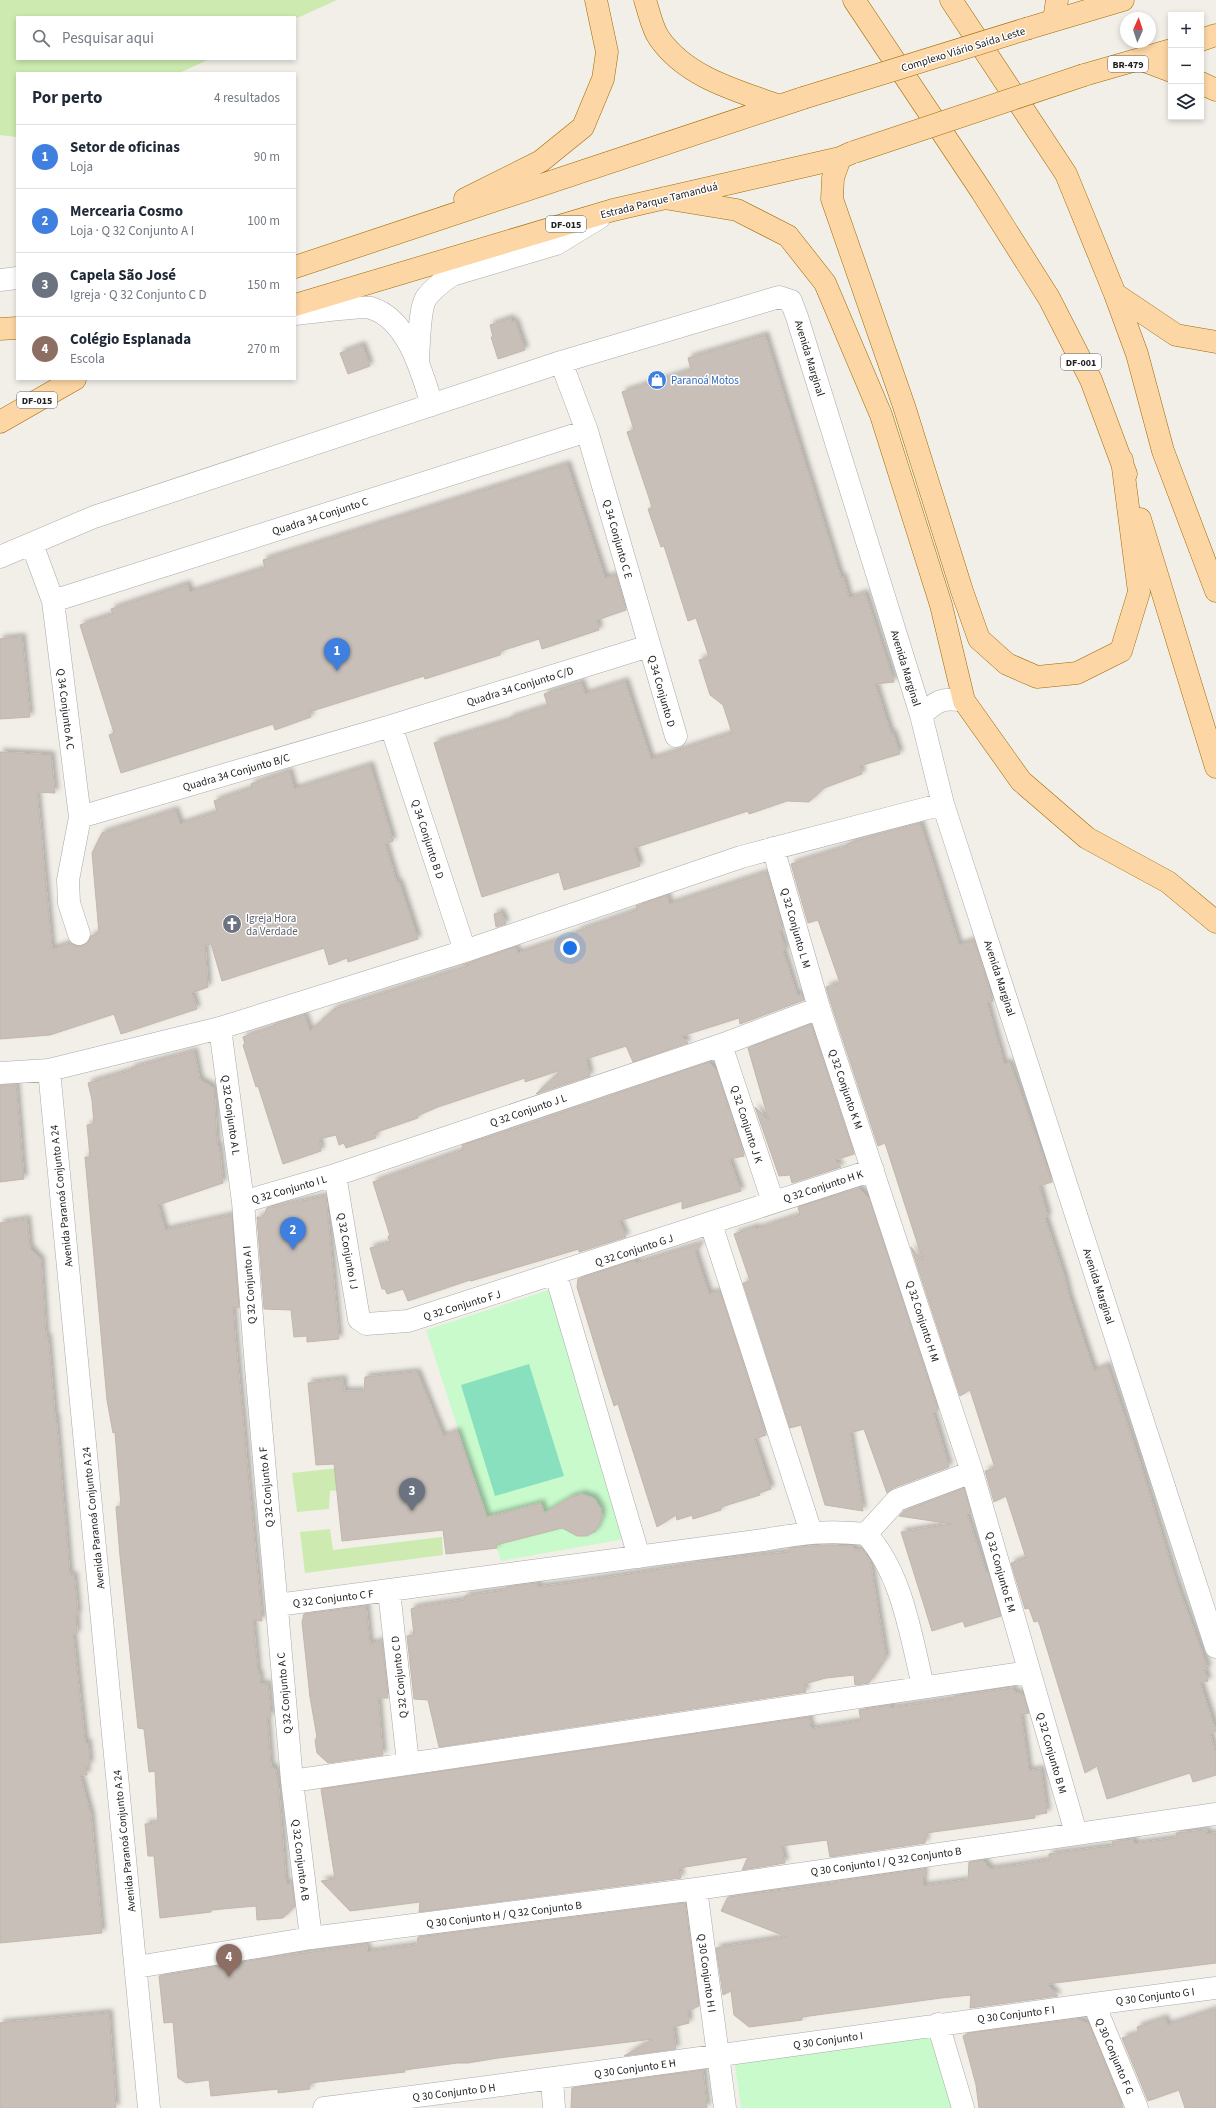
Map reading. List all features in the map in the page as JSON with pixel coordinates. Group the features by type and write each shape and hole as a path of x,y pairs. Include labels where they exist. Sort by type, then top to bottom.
{"main road":[{"path":"394,235 541,162 583,127 603,79 607,52 596,0"},
{"path":"645,0 658,37 682,64 718,84 777,105"},
{"name":"DF-001","path":"854,0 982,192 1049,298 1091,380 1122,460 1216,767"},
{"path":"951,0 1066,174 1115,294 1137,354 1163,451 1216,591"},
{"name":"Complexo Viário Saída Leste","path":"777,105 1029,28 1056,10 1122,0"},
{"path":"1204,39 1216,35"},
{"name":"BR-479","path":"847,155 1084,75 1142,60 1168,51"},
{"path":"1142,60 1168,70"},
{"path":"1204,85 1216,90"},
{"path":"296,267 777,105"},
{"path":"847,155 832,178 832,199 904,406 962,591 979,639 1007,664 1037,677 1077,673 1121,651 1139,592 1122,460"},
{"name":"Estrada Parque Tamanduá","path":"296,305 613,210 847,155"},
{"path":"664,198 737,210 788,236 825,283 881,415 941,605 964,701 1021,781 1087,838 1168,882 1216,922"},
{"path":"1115,294 1176,335 1216,342"},
{"path":"0,329 16,328"},
{"name":"DF-015","path":"0,422 73,380"}],"street":[{"path":"418,361 420,324 426,299 441,283 452,275 556,244 613,210"},
{"path":"0,280 16,278"},
{"name":"Avenida Marginal","path":"561,362 779,297 786,298 793,305 921,714 943,804 1216,1647"},
{"path":"296,314 370,307 387,316 400,330 418,361 432,405"},
{"path":"16,550 94,517 561,362"},
{"name":"Q 34 Conjunto C E","path":"561,362 587,431 649,646"},
{"name":"Quadra 34 Conjunto C","path":"53,601 587,431"},
{"name":"Q 34 Conjunto A C","path":"16,550 53,601 80,817 68,880 69,903 79,934"},
{"name":"Quadra 34 Conjunto C/D","path":"391,726 649,646"},
{"name":"Q 34 Conjunto D","path":"649,646 676,736"},
{"path":"921,714 935,703 948,698 964,701"},
{"name":"Quadra 34 Conjunto B/C","path":"80,817 391,726"},
{"name":"Q 34 Conjunto B D","path":"391,726 465,951"},
{"path":"0,1073 49,1070 220,1028 465,951 773,848 943,804"},
{"name":"Q 32 Conjunto L M","path":"773,848 819,1008"},
{"name":"Q 32 Conjunto J L","path":"335,1175 721,1045 819,1008"},
{"name":"Q 32 Conjunto K M","path":"819,1008 873,1170"},
{"name":"Q 32 Conjunto A L","path":"220,1028 243,1202"},
{"name":"Q 32 Conjunto J K","path":"721,1045 773,1202"},
{"name":"Avenida Paranoá Conjunto A 24","path":"49,1070 137,1967 149,2108"},
{"name":"Q 32 Conjunto H K","path":"711,1224 773,1202 873,1170"},
{"name":"Q 32 Conjunto H M","path":"873,1170 972,1472"},
{"name":"Q 32 Conjunto I L","path":"243,1202 335,1175"},
{"name":"Q 32 Conjunto I J","path":"335,1175 360,1319 366,1324"},
{"name":"Q 32 Conjunto A I","path":"243,1202 256,1368"},
{"path":"711,1224 811,1532"},
{"name":"Q 32 Conjunto G J","path":"556,1275 711,1224"},
{"path":"556,1275 639,1557"},
{"name":"Q 32 Conjunto F J","path":"366,1324 408,1321 556,1275"},
{"name":"Q 32 Conjunto A F","path":"256,1368 277,1605"},
{"path":"923,1686 899,1590 874,1542 866,1534 898,1500 972,1472"},
{"name":"Q 32 Conjunto E M","path":"972,1472 1029,1672"},
{"name":"Q 32 Conjunto C F","path":"277,1605 764,1540 811,1532 837,1531 866,1534"},
{"name":"Q 32 Conjunto C D","path":"389,1591 408,1763"},
{"name":"Q 32 Conjunto A C","path":"277,1605 292,1781"},
{"path":"292,1781 923,1686 1029,1672"},
{"name":"Q 32 Conjunto B M","path":"1029,1672 1076,1834"},
{"name":"Q 32 Conjunto A B","path":"292,1781 311,1938"},
{"name":"Q 30 Conjunto I / Q 32 Conjunto B","path":"696,1889 1216,1814"},
{"name":"Q 30 Conjunto H / Q 32 Conjunto B","path":"137,1967 311,1938 696,1889"},
{"name":"Q 30 Conjunto H I","path":"696,1889 725,2108"},
{"name":"Q 30 Conjunto G I","path":"1094,2004 1216,1988"},
{"name":"Q 30 Conjunto F I","path":"938,2024 1094,2004"},
{"name":"Q 30 Conjunto F G","path":"1094,2004 1137,2108"},
{"path":"938,2024 963,2108"},
{"name":"Q 30 Conjunto I","path":"718,2056 938,2024"},
{"name":"Q 30 Conjunto E H","path":"552,2079 718,2056"},
{"path":"552,2079 554,2108"},
{"name":"Q 30 Conjunto D H","path":"324,2108 356,2106 552,2079"}],"green space":[{"path":"0,0 337,0 296,19 296,16 16,16 16,60 208,60 181,72 16,72 16,137 0,135"},
{"path":"549,1290 624,1539 501,1561 426,1330"},
{"path":"529,1364 564,1476 495,1496 461,1385"},
{"path":"394,1462 436,1480 330,1491 329,1509 297,1512 292,1473"},
{"path":"330,1529 333,1550 442,1537 443,1555 305,1573 300,1532"},
{"path":"942,2028 962,2108 741,2108 734,2059"}],"building":[{"path":"511,318 512,323 515,321 525,350 498,359 491,337 493,337 490,325"},
{"path":"765,335 841,578 843,576 849,598 865,593 894,682 875,684 891,734 893,733 900,754 860,766 862,774 824,788 809,802 787,801 749,814 748,811 634,848 640,866 564,890 559,872 482,897 434,743 510,720 510,718 548,706 544,694 581,682 585,694 625,681 651,759 732,733 723,705 710,695 699,660 709,657 696,618 688,621 664,546 661,547 648,509 652,507 627,432 634,430 622,392 691,370 688,358"},
{"path":"362,345 370,366 348,374 340,353"},
{"path":"567,464 605,578 616,575 626,610 597,620 599,630 542,649 539,639 501,651 500,655 425,679 424,676 309,712 311,717 275,730 273,724 121,773 109,735 114,733 80,625 113,614 111,609 187,584 190,592 265,568 263,560"},
{"path":"22,637 30,717 0,719 0,639"},
{"path":"0,752 51,755 55,793 37,792 52,949 70,943 76,946 83,946 88,942 91,936 99,933 92,853 102,833 175,810 180,824 217,812 214,801 252,788 251,784 289,771 294,789 370,765 393,841 385,844 397,883 399,882 418,939 348,962 347,958 329,965 324,948 222,981 211,944 205,945 208,987 192,993 197,1009 121,1034 114,1014 50,1035 0,1039"},
{"path":"920,823 959,945 974,940 993,1001 987,1003 1004,1064 1010,1063 1052,1182 1039,1186 1048,1217 1045,1218 1069,1296 1094,1371 1107,1365 1138,1456 1175,1578 1208,1669 1204,1669 1208,1681 1200,1683 1216,1731 1210,1734 1216,1755 1216,1775 1193,1782 1190,1773 1107,1799 1097,1766 1085,1773 1040,1626 1038,1621 1034,1622 1029,1608 1025,1609 1011,1563 1026,1558 1006,1496 994,1502 985,1471 995,1468 970,1390 960,1396 911,1247 923,1261 885,1143 878,1146 826,987 840,983 818,920 808,923 791,864 848,846 847,844 872,836"},
{"path":"767,872 783,930 779,931 786,950 783,951 797,995 802,994 804,1000 740,1024 739,1018 682,1036 688,1043 633,1062 626,1046 586,1059 590,1076 536,1094 561,1070 525,1082 525,1078 438,1107 417,1116 418,1118 374,1133 376,1138 346,1148 344,1143 339,1145 336,1135 319,1139 321,1151 283,1164 258,1086 256,1087 243,1045 245,1044 243,1037 304,1015 310,1031 334,1009 470,965 463,965 515,947 518,953 563,938 578,932 577,931 637,910 636,906 667,895 669,904"},
{"path":"501,912 506,924 496,927 494,914"},
{"path":"811,1024 854,1154 835,1160 841,1167 792,1183 790,1175 779,1176 755,1107 769,1121 748,1048"},
{"path":"194,1051 200,1080 214,1088 217,1145 219,1146 223,1183 158,1205 165,1230 232,1215 239,1308 233,1307 235,1336 262,1621 253,1620 260,1684 268,1684 271,1716 267,1718 271,1767 275,1768 278,1781 286,1884 292,1883 295,1906 283,1918 257,1920 256,1906 211,1910 211,1912 160,1918 154,1856 148,1856 145,1824 158,1823 155,1771 149,1772 144,1729 138,1728 120,1556 116,1507 121,1506 115,1432 113,1433 107,1400 85,1157 90,1157 87,1125 94,1124 92,1100 88,1083 132,1070 131,1068"},
{"path":"709,1062 716,1069 744,1156 729,1159 741,1191 682,1209 682,1201 619,1221 626,1237 579,1252 579,1249 471,1281 470,1280 408,1301 403,1289 387,1294 385,1289 382,1289 370,1248 390,1243 388,1236 390,1236 373,1182 463,1150 462,1145 536,1122"},
{"path":"0,1085 16,1085 24,1179 0,1182"},
{"path":"859,1188 869,1198 938,1409 933,1413 949,1467 893,1488 887,1493 864,1429 850,1433 863,1511 825,1505 801,1425 790,1428 743,1283 750,1281 734,1234 755,1227 756,1229 800,1215 798,1207"},
{"path":"326,1196 339,1339 307,1342 307,1336 294,1337 291,1310 264,1309 257,1217 263,1217 267,1208"},
{"path":"27,1219 30,1248 41,1260 46,1338 48,1337 70,1576 74,1575 78,1615 76,1616 77,1634 73,1634 85,1742 88,1743 90,1764 86,1767 87,1775 80,1775 91,1816 102,1933 0,1943 0,1223"},
{"path":"702,1243 695,1252 709,1294 720,1291 766,1435 754,1439 771,1489 759,1493 760,1495 721,1507 721,1510 693,1519 692,1515 677,1520 676,1515 657,1527 618,1404 614,1406 604,1375 577,1287 578,1279 635,1260 636,1263"},
{"path":"417,1372 443,1436 457,1431 487,1517 541,1503 544,1513 571,1497 582,1494 594,1498 601,1509 602,1517 596,1531 587,1536 577,1536 562,1528 496,1545 497,1548 446,1554 443,1530 342,1541 334,1464 316,1465 308,1383 343,1379 344,1391 364,1391 365,1377"},
{"path":"964,1488 971,1512 967,1514 986,1572 988,1571 1001,1616 965,1627 963,1621 932,1631 901,1532 952,1524 899,1516 904,1511"},
{"path":"826,1545 853,1546 854,1550 863,1550 870,1561 886,1658 869,1683 855,1685 854,1675 826,1678 804,1684 806,1692 439,1747 428,1700 414,1699 407,1636 414,1635 411,1609 464,1600 465,1596 506,1590 506,1587 537,1583 538,1587 571,1583 695,1564 695,1562 789,1552 789,1548"},
{"path":"366,1606 370,1644 382,1641 388,1698 378,1698 383,1755 328,1763 317,1753 315,1740 317,1737 310,1697 302,1622 304,1614"},
{"path":"1013,1688 1014,1692 1023,1694 1029,1713 1021,1715 1029,1771 1041,1769 1047,1813 1034,1815 1035,1818 926,1833 925,1843 830,1857 827,1840 781,1846 785,1863 742,1870 748,1857 679,1868 681,1878 419,1912 420,1902 350,1911 321,1881 335,1879 321,1789 809,1717 811,1729 861,1721 859,1710 890,1705 890,1708 954,1699 954,1696"},
{"path":"1207,1830 1206,1834 1216,1833 1216,1963 1047,1984 1058,1996 970,2008 971,1995 941,1998 802,2017 802,2020 749,2027 734,2015 731,1991 723,1995 716,1948 787,1937 721,1911 728,1897 834,1884 834,1882 924,1869 923,1886 968,1880 969,1862 983,1860 990,1869 1049,1860 1049,1854 1113,1846 1112,1842 1133,1839 1134,1844 1176,1838 1176,1833"},
{"path":"685,1903 699,2006 688,2011 689,2023 673,2027 676,2049 624,2056 653,2039 404,2070 405,2072 309,2083 310,2089 278,2093 278,2089 211,2096 209,2080 186,2083 178,2078 173,2022 164,2023 159,1976 267,1958 367,1945 367,1952 417,1945 418,1937"},
{"path":"1216,2009 1216,2108 1185,2108 1179,2090 1148,2101 1122,2038 1139,2033 1137,2027 1165,2018 1167,2025"},
{"path":"109,2013 116,2108 0,2108 0,2023"},
{"path":"1077,2019 1089,2024 1123,2108 979,2108 976,2085 963,2036 969,2033"},
{"path":"703,2070 707,2108 571,2108 572,2088"}],"place":[{"name":"Paranoá Motos","path":"657,380"},
{"name":"Setor de oficinas","path":"337,671"},
{"name":"Igreja Hora da Verdade","path":"232,924"},
{"name":"Mercearia Cosmo","path":"293,1250"},
{"name":"Capela São José","path":"412,1511"},
{"name":"Colégio Esplanada","path":"229,1977"}]}
